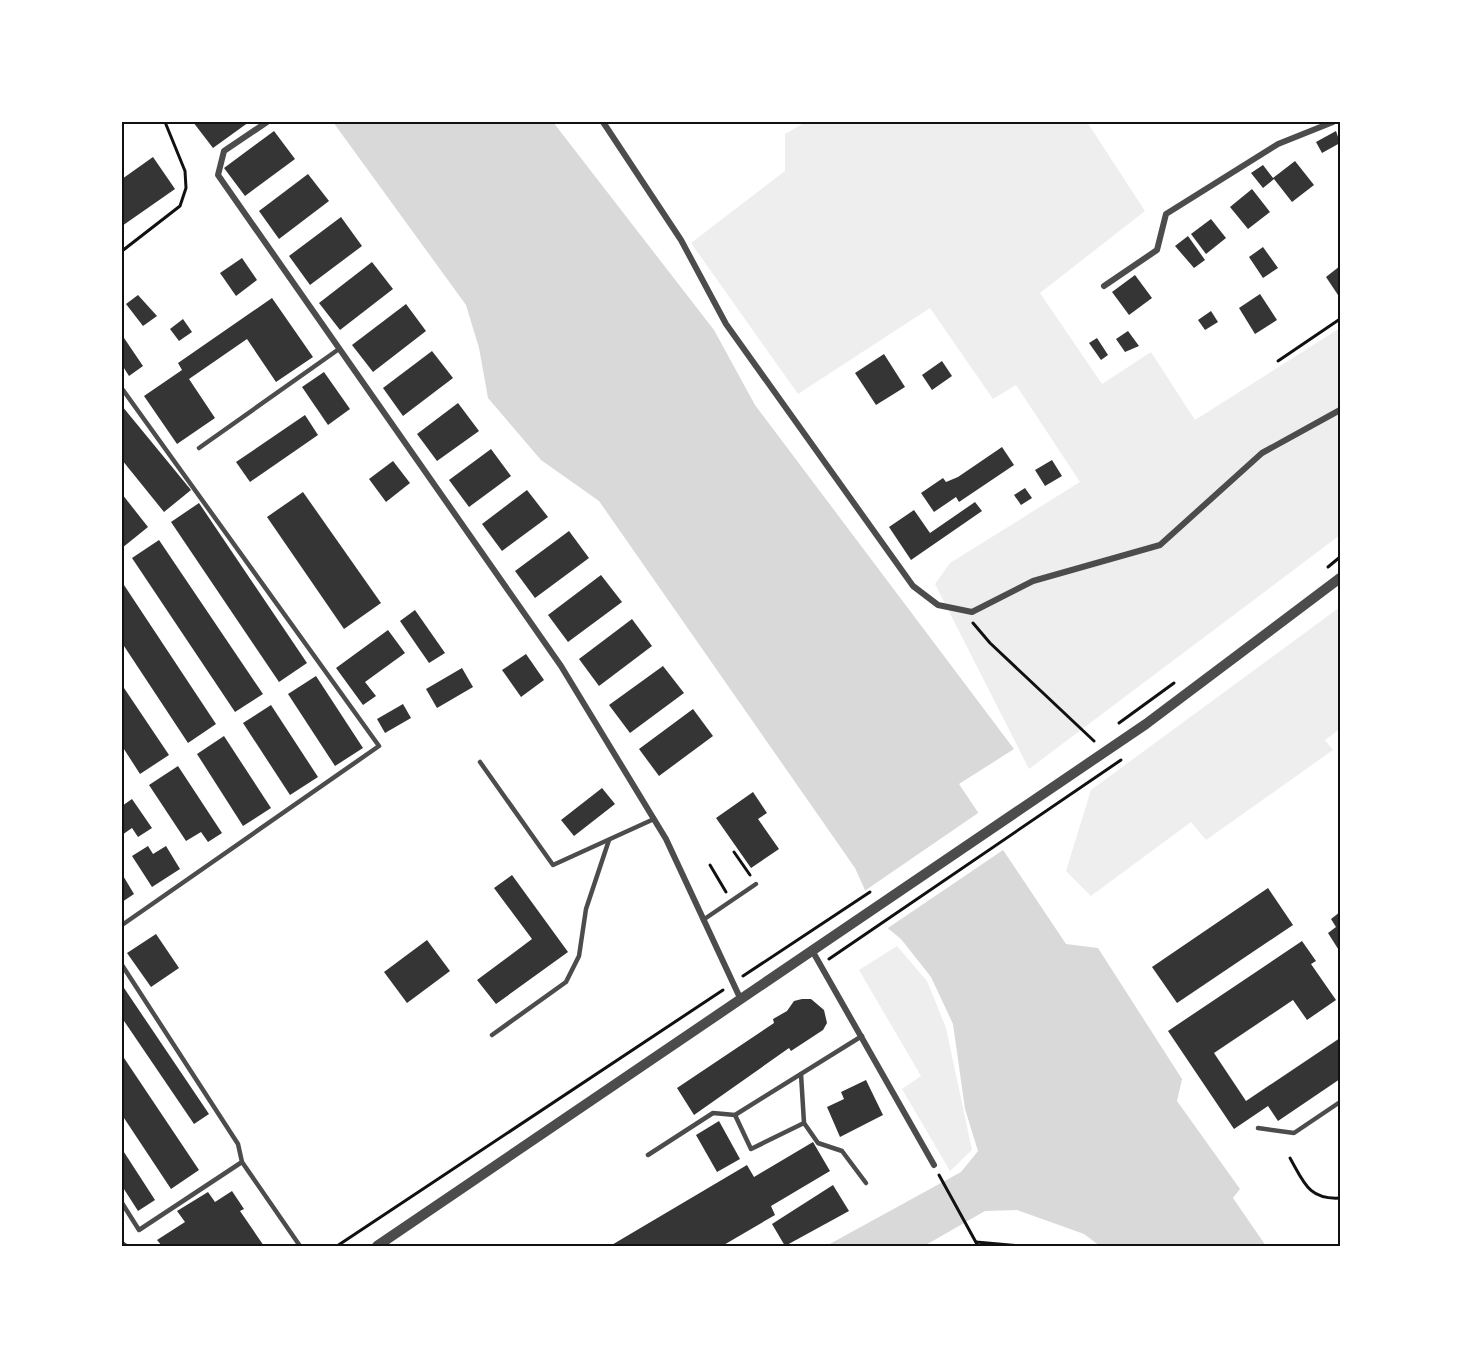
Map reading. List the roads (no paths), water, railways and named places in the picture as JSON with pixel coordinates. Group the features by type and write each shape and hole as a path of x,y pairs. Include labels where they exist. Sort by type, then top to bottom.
{"street":[{"path":"267,122 224,151 218,175 561,666 666,838 741,1000"},
{"path":"603,122 681,240 726,324 913,586 938,605 972,612 1033,581 1160,545 1262,453 1341,410"},
{"path":"1104,286 1157,250 1166,214 1278,144 1333,122"},
{"path":"377,1246 1146,724 1341,578"},
{"path":"813,952 934,1165"}],"lane":[{"path":"198,448 339,349"},
{"path":"122,391 379,746 122,925"},
{"path":"480,762 553,865 654,819"},
{"path":"492,1035 566,981 579,956 586,909 609,840"},
{"path":"703,920 756,884"},
{"path":"122,965 238,1144 242,1162 300,1246"},
{"path":"648,1155 713,1113 735,1115 862,1036"},
{"path":"801,1074 804,1123 818,1143 842,1151 866,1183"},
{"path":"1258,1128 1294,1133 1341,1102"},
{"path":"735,1115 752,1149 804,1123"},
{"path":"122,1203 139,1230 242,1162"},
{"path":"122,1243 126,1246"}]}
